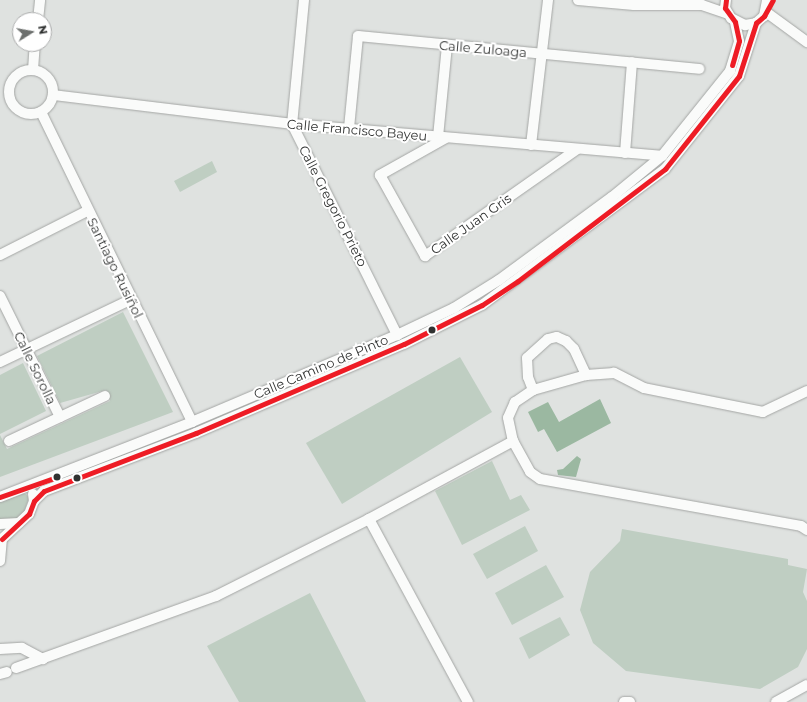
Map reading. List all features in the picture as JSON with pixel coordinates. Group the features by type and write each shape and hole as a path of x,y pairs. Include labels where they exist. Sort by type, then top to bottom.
{"street":[{"path":"39,12 40,0"},
{"path":"292,124 304,0"},
{"path":"532,145 540,53 548,0"},
{"path":"578,0 634,5 702,5 728,14 735,22 745,25 756,23 769,5 807,42"},
{"path":"726,0 728,14"},
{"name":"Calle Camino de Pinto","path":"0,497 192,422 397,335 454,308 498,280 612,197 662,156 730,71 739,42 735,22"},
{"name":"Calle Camino de Pinto","path":"34,500 44,491 196,433 404,344 482,305 665,169 739,76 756,23"},
{"name":"Calle Zuloaga","path":"349,128 358,36 447,46 540,53 699,69"},
{"path":"442,137 447,46"},
{"path":"33,70 34,52"},
{"path":"625,153 632,62"},
{"path":"33,70 46,75 50,80 53,95 47,108 34,114 20,111 5,91 18,74 33,70"},
{"name":"Calle Francisco Bayeu","path":"53,95 292,124 662,156"},
{"name":"Santiago Rusiñol","path":"41,112 130,300 192,422"},
{"name":"Calle Gregorio Prieto","path":"292,124 397,335"},
{"name":"Calle Juan Gris","path":"442,137 380,175 425,256 577,149"},
{"path":"0,255 87,211"},
{"name":"Calle Sorolla","path":"0,296 60,417"},
{"path":"0,362 130,300"},
{"path":"533,390 528,377 527,358 548,339 557,337 566,341 574,349 586,375"},
{"path":"807,391 762,412 644,388 614,373 586,375 533,390 515,402 508,418 513,441 530,472 540,479 801,526 807,530"},
{"path":"9,441 105,396"},
{"path":"8,671 216,596 369,519 513,441"},
{"path":"0,561 1,537 29,514 34,500 33,494 22,489"},
{"path":"369,519 468,702"},
{"path":"0,524 19,523"},
{"path":"0,648 22,648 43,659"},
{"path":"776,702 807,685"},
{"path":"624,702 630,702"}],"shaded area":[{"path":"212,161 217,172 180,192 174,181"},
{"path":"123,312 173,412 0,477 0,435 7,449 110,401 106,390 60,403 37,356"},
{"path":"460,357 492,412 342,504 306,443"},
{"path":"23,363 46,411 0,434 0,375"},
{"path":"600,399 611,423 557,452 544,429 538,432 528,412 548,402 559,422"},
{"path":"577,456 581,459 576,477 558,475 557,470 563,469"},
{"path":"492,461 510,500 521,495 530,510 462,545 435,491"},
{"path":"20,493 26,494 29,498 23,515 18,519 0,519 0,501"},
{"path":"525,526 538,551 487,579 473,554"},
{"path":"622,529 788,559 788,565 807,569 803,592 807,601 807,649 798,667 760,689 626,671 593,643 580,610 590,572 620,541"},
{"path":"546,565 564,597 512,625 495,593"},
{"path":"310,593 366,702 239,702 207,646"},
{"path":"560,617 570,635 529,659 519,638"}],"transit line":[{"path":"726,0 725,8 735,22 739,41 732,65"},
{"path":"2,539 29,514 34,501 44,491 196,433 404,344 482,305 518,281 665,169 739,76 756,23 764,16 773,0"},
{"path":"0,497 57,477"}]}
